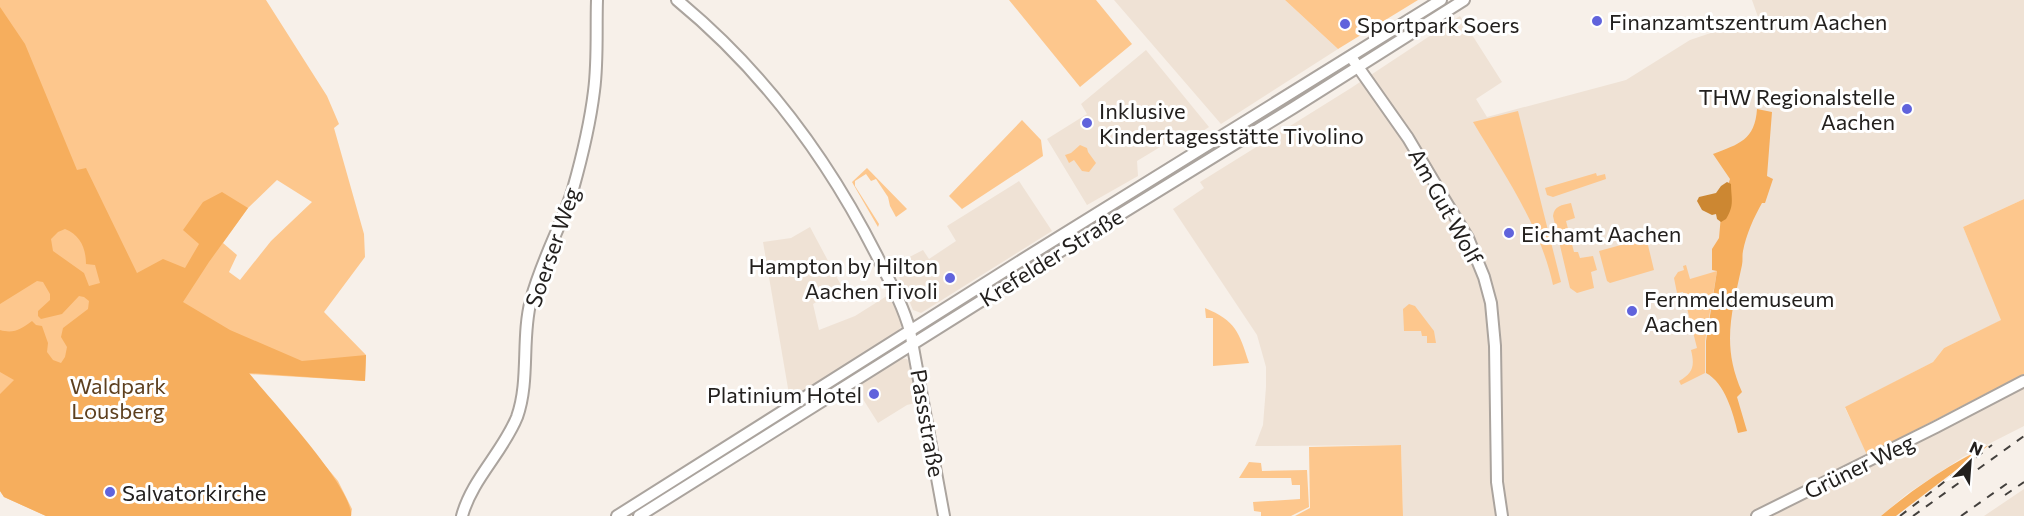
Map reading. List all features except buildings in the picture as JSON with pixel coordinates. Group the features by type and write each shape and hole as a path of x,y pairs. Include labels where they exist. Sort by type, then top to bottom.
{"main road":[{"name":"Soerser Weg","path":"462,516 465,504 507,438 520,406 525,335 531,300 572,192 591,108 595,82 597,0"},
{"name":"Passstraße","path":"677,0 729,47 801,131 839,187 864,231 904,311 910,331 944,516"},
{"name":"Krefelder Straße","path":"639,516 1354,61 1441,0"},
{"name":"Krefelder Straße","path":"617,516 910,331 1354,61 1464,0"},
{"name":"Am Gut Wolf","path":"1354,61 1408,138 1443,196 1468,238 1484,277 1491,303 1495,346 1497,482 1502,516"},
{"name":"Grüner Weg","path":"1757,516 2024,381"}],"shaded area":[{"path":"1114,0 1285,0 1338,49 1221,124"},
{"path":"1752,0 2024,0 2024,199 1963,227 2002,320 1944,348 1933,362 1845,408 1868,455 2024,374 2024,426 1963,457 1907,494 1881,516 1403,516 1401,445 1255,446 1263,425 1266,387 1266,367 1257,335 1173,209 1204,188 1200,182 1351,88 1460,16 1502,82 1476,99 1487,117 1626,80 1690,40 1758,17"},
{"path":"1146,50 1209,127 1185,143 1175,138 1137,161 1138,176 1087,205 1047,139 1087,114 1081,104"},
{"path":"1019,181 1052,231 921,313 913,310 894,265 923,250 929,259 956,241 947,226"},
{"path":"1727,182 1731,184 1732,205 1726,219 1721,222 1717,219 1716,214 1712,215 1702,210 1697,201 1699,197 1716,193"},
{"path":"810,227 842,287 813,304 819,330 855,316 890,294 902,325 897,333 790,400 763,242 791,238"},
{"path":"900,358 910,362 919,402 907,405 878,423 856,388"},
{"path":"2024,489 2024,516 1984,516"}],"green space":[{"path":"0,0 266,0 327,96 339,124 334,128 364,234 365,257 324,312 366,355 365,381 249,374 338,481 352,509 351,516 46,516 4,497 0,491","holes":["277,180 312,202 271,241 240,280 229,272 237,255 223,243 248,208"]},
{"path":"1009,0 1096,0 1132,44 1080,87"},
{"name":"Sportpark Soers","path":"1285,0 1418,0 1338,49"},
{"name":"Waldpark Lousberg","path":"0,7 25,44 77,170 86,168 137,273 163,259 185,268 199,244 183,230 203,202 222,192 248,208 183,302 230,330 302,361 366,355 365,381 249,373 326,466 349,503 351,516 46,516 4,497 0,491 0,394 14,380 0,372 0,330 17,330 32,321 42,326 48,343 47,352 53,360 61,363 67,347 61,337 63,328 88,309 89,301 79,296 62,314 41,319 38,311 50,300 50,294 43,282 37,281 0,304","holes":["65,229 81,243 86,264 95,265 100,283 89,286 84,273 53,251 51,239"]},
{"path":"1757,109 1772,112 1767,176 1773,179 1765,203 1762,203 1759,208 1746,239 1732,313 1730,344 1742,392 1737,397 1747,431 1738,433 1731,408 1723,391 1706,373 1706,341 1717,271 1712,270 1712,249 1719,238 1722,204 1730,179 1713,154 1738,144 1749,134 1756,119"},
{"path":"1518,111 1561,282 1553,285 1539,242 1520,200 1473,122"},
{"path":"1022,120 1041,140 1043,156 962,209 949,196"},
{"path":"1080,145 1087,148 1096,163 1089,172 1082,171 1074,160 1069,163 1065,155"},
{"path":"1211,148 1181,168 1175,175 924,331 997,281"},
{"path":"867,168 907,209 896,217 888,197 876,179 871,181 866,174 855,181 855,186 879,224 878,227 852,182"},
{"path":"1596,173 1597,176 1605,174 1606,179 1553,197 1547,195 1545,188"},
{"path":"2024,199 2024,374 1867,455 1845,407 1933,362 1944,348 2001,320 1963,227"},
{"path":"1571,203 1575,218 1566,221 1574,252 1578,252 1580,258 1593,256 1597,270 1591,272 1594,288 1577,293 1570,288 1553,216 1557,208"},
{"path":"1643,239 1647,241 1654,270 1610,283 1607,281 1599,251"},
{"path":"1686,265 1690,279 1717,271 1705,341 1705,373 1681,385 1679,381 1692,368 1691,350 1697,348 1683,292 1677,293 1674,278 1678,272 1684,270 1683,266"},
{"path":"1409,304 1415,306 1434,331 1436,343 1427,343 1427,336 1422,336 1421,331 1404,331 1403,309"},
{"path":"1205,308 1224,318 1235,329 1249,363 1213,366 1213,318 1206,318"},
{"path":"888,349 889,351 829,392 630,516 684,478"},
{"path":"1401,445 1403,516 1295,516 1310,508 1309,447"},
{"path":"1989,445 1896,516 1881,516 1933,477"},
{"path":"1249,462 1261,463 1262,471 1307,470 1309,507 1291,516 1261,516 1261,512 1254,511 1253,502 1300,499 1300,485 1292,485 1291,478 1239,478"}],"railway":[{"path":"1913,516 2024,436"},
{"path":"1900,516 1992,445"},
{"path":"1961,516 2012,480"},
{"path":"2005,495 2024,482"}],"place":[{"name":"Finanzamtszentrum Aachen","path":"1597,21"},
{"name":"Sportpark Soers","path":"1345,24"},
{"name":"THW Regionalstelle Aachen","path":"1907,109"},
{"name":"Inklusive Kindertagesstätte Tivolino","path":"1087,123"},
{"name":"Eichamt Aachen","path":"1509,233"},
{"name":"Hampton by Hilton Aachen Tivoli","path":"950,278"},
{"name":"Fernmeldemuseum Aachen","path":"1632,311"},
{"name":"Platinium Hotel","path":"874,394"},
{"name":"Salvatorkirche","path":"110,492"}]}
